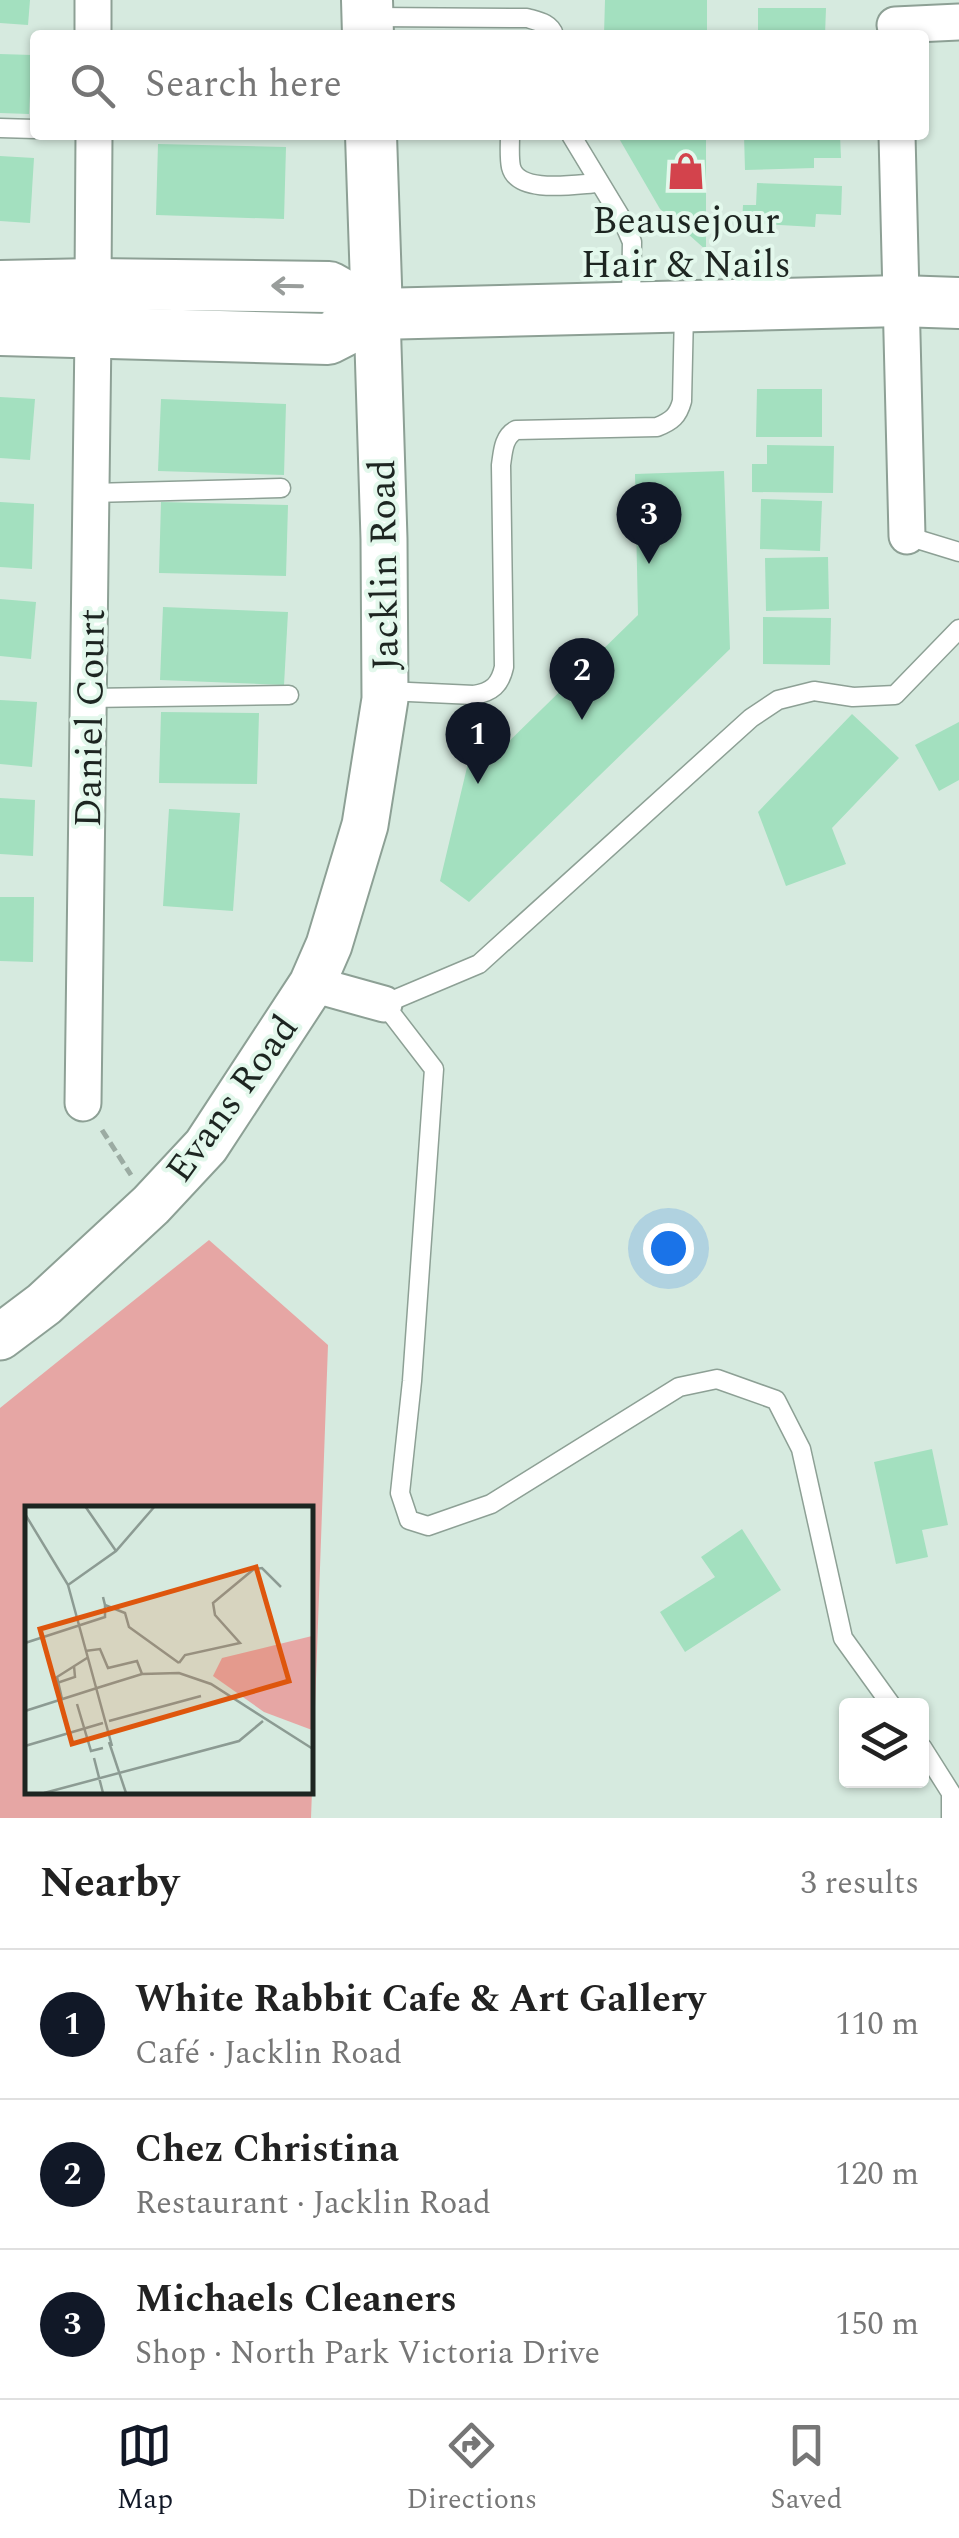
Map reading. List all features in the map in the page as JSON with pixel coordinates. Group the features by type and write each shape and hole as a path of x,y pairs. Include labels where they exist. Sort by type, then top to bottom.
{"main road":[{"name":"Jacklin Road","path":"371,140 377,314"},
{"path":"0,286 328,287 377,314"},
{"path":"0,330 328,339 377,314 900,301 959,304"}],"street":[{"path":"93,0 93,30"},
{"path":"895,20 959,22"},
{"path":"94,140 94,284"},
{"path":"897,140 907,536"},
{"name":"Jacklin Road","path":"312,984 365,825 385,690 377,314"},
{"name":"Daniel Court","path":"83,1102 93,333"},
{"name":"Evans Road","path":"0,1337 44,1304 151,1205 206,1146 312,984 384,1004"}],"lane":[{"path":"367,17 506,26 527,18 543,22 552,30"},
{"path":"0,128 30,129"},
{"path":"510,140 511,170 520,180 532,185 599,184"},
{"path":"574,140 632,242 631,308"},
{"path":"385,690 474,695 496,687 504,667 504,444 516,430 658,427 669,422 678,414 682,401 684,306"},
{"path":"92,493 281,488"},
{"path":"907,536 959,552"},
{"path":"886,1698 844,1638 801,1448 776,1400 716,1379 680,1387 491,1504 428,1526 408,1520 400,1493 412,1382 434,1069 384,1004 479,964 750,718 778,700 814,691 853,697 895,695 959,629"},
{"path":"89,698 289,694"},
{"path":"929,1759 951,1793 951,1818"}],"path":[{"path":"83,1102 151,1205"}],"shaded area":[{"path":"209,1240 328,1345 312,1790 312,1506 25,1506 25,1793 312,1793 311,1818 0,1818 0,1408"}],"building":[{"path":"0,0 30,0 28,25 0,23"},
{"path":"605,0 707,0 707,30 604,30"},
{"path":"758,8 826,8 825,30 758,30"},
{"path":"0,54 30,55 29,114 0,113"},
{"path":"620,140 706,140 706,250 660,209"},
{"path":"744,140 840,140 841,158 814,158 814,168 745,170"},
{"path":"158,144 286,147 284,219 156,215"},
{"path":"0,156 34,158 30,223 0,221"},
{"path":"757,183 842,186 841,215 816,214 815,227 742,223 743,205 756,205"},
{"path":"757,389 822,389 822,437 756,437"},
{"path":"0,397 35,399 30,460 0,458"},
{"path":"161,399 286,404 284,475 158,471"},
{"path":"767,445 834,446 833,493 752,492 752,464 767,464"},
{"path":"724,471 730,649 469,902 440,881 469,759 493,757 638,615 635,474"},
{"path":"761,499 822,501 820,551 760,549"},
{"path":"0,502 34,504 32,569 0,567"},
{"path":"161,502 288,505 286,576 159,573"},
{"path":"828,557 829,609 766,611 765,558"},
{"path":"0,599 36,602 31,659 0,656"},
{"path":"163,607 288,612 284,685 160,680"},
{"path":"763,617 831,618 830,665 763,664"},
{"path":"0,700 37,702 32,767 0,764"},
{"path":"161,712 259,713 257,784 159,783"},
{"path":"852,714 899,758 832,828 846,864 786,886 758,812"},
{"path":"959,722 959,780 939,791 915,745"},
{"path":"0,798 35,800 33,856 0,854"},
{"path":"169,809 240,813 233,911 163,906"},
{"path":"0,897 34,897 33,962 0,961"},
{"path":"932,1449 948,1525 922,1530 928,1557 896,1564 874,1462"},
{"path":"742,1529 781,1590 685,1652 660,1612 715,1577 701,1557"}],"place":[{"name":"Beausejour Hair & Nails","path":"686,171"},
{"name":"Michaels Cleaners","path":"649,564"},
{"name":"Chez Christina","path":"582,720"},
{"name":"White Rabbit Cafe & Art Gallery","path":"478,784"}]}
